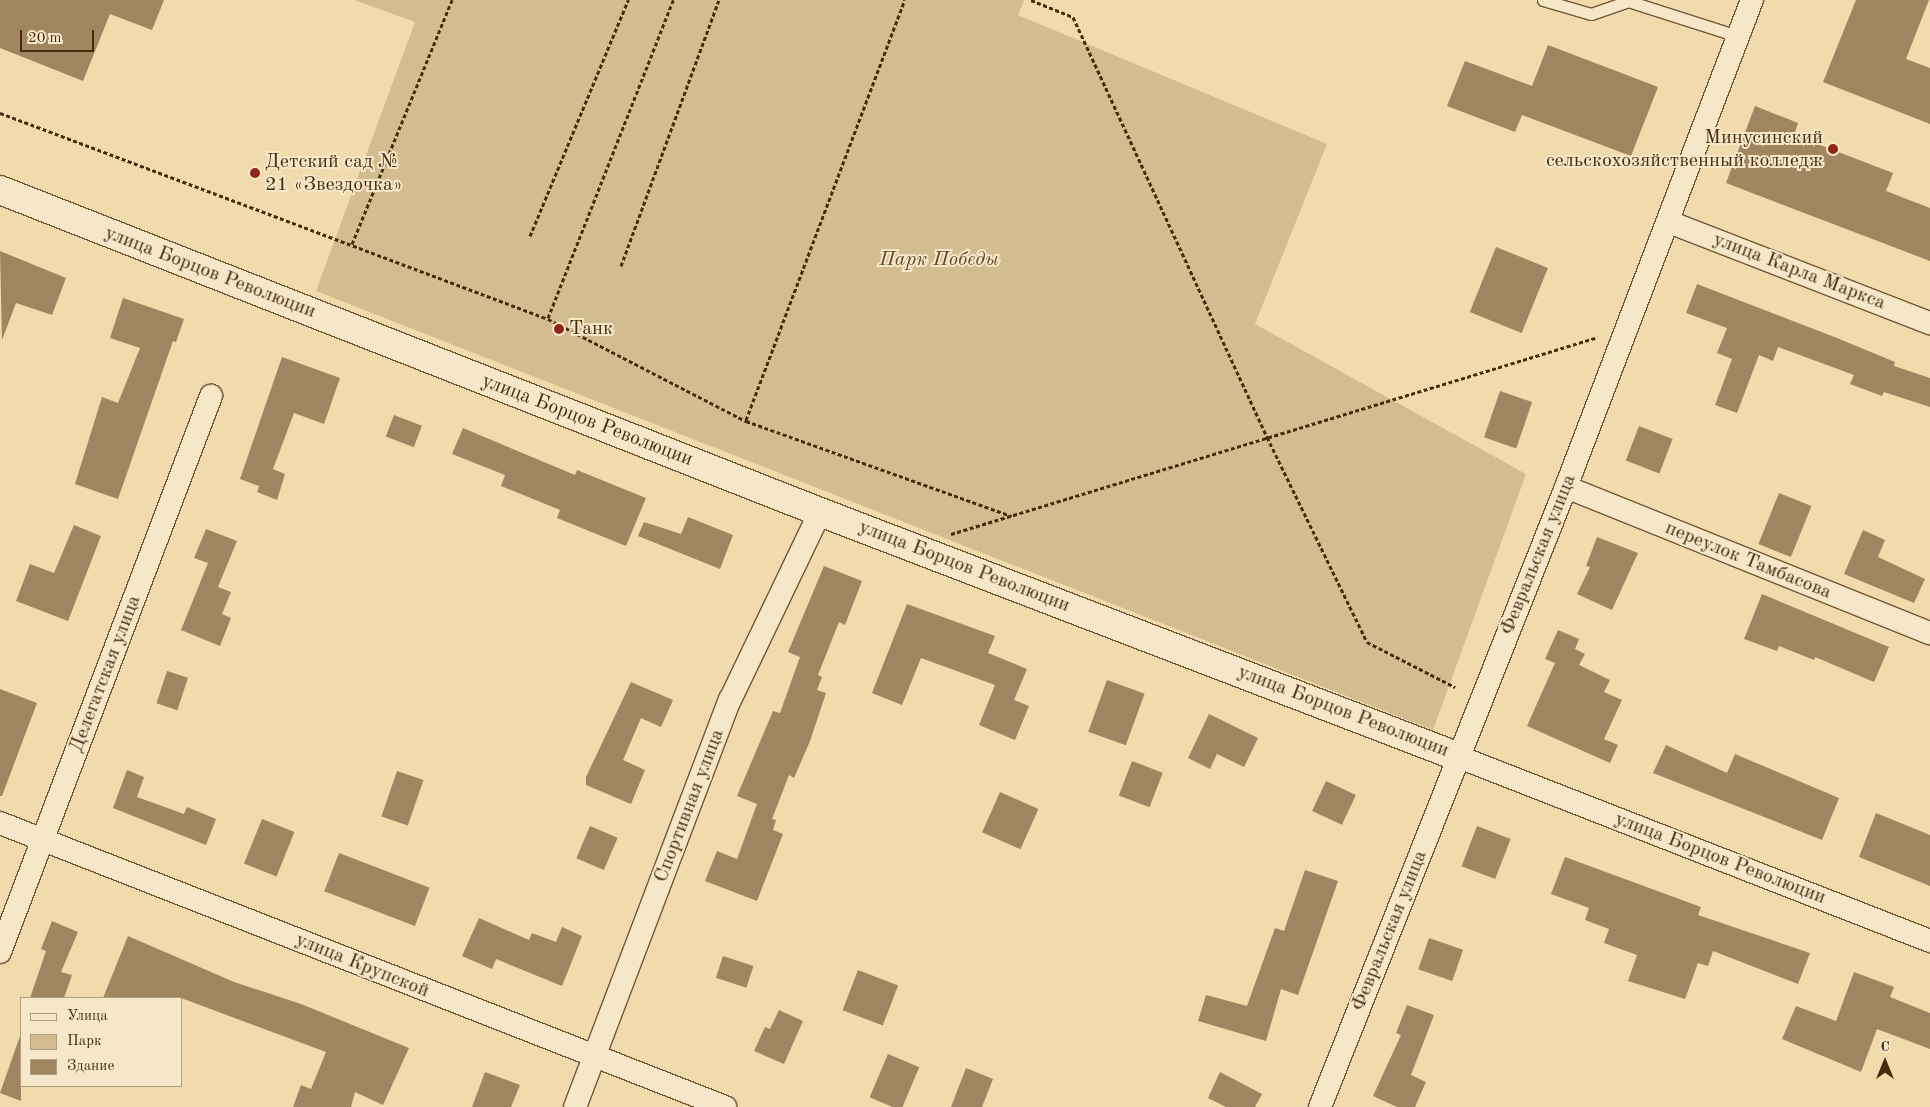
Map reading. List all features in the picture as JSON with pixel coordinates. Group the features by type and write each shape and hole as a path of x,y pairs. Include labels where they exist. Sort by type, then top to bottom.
{"street":[{"name":"Февральская улица","path":"1320,1107 1566,487 1669,222 1752,0"},
{"name":"улица Борцов Революции","path":"0,190 820,512 1459,757 1930,941"},
{"name":"улица Карла Маркса","path":"1669,222 1930,323"},
{"name":"Делегатская улица","path":"0,952 211,396"},
{"name":"переулок Тамбасова","path":"1566,487 1930,634"},
{"name":"Спортивная улица","path":"575,1107 730,700 820,512"},
{"name":"улица Крупской","path":"0,823 594,1058 725,1107"}],"lane":[{"path":"1543,0 1591,14 1628,1 1738,36"}],"path":[{"path":"352,244 452,0"},
{"path":"530,236 628,0"},
{"path":"548,318 672,0"},
{"path":"621,266 719,0"},
{"path":"746,421 905,0"},
{"path":"1031,0 1073,17 1267,436 1367,642 1455,687"},
{"path":"0,112 548,318 746,421 1012,516"},
{"path":"948,536 1267,436 1604,336"}],"green space":[{"name":"Парк Победы","path":"354,0 1024,0 1018,15 1327,144 1255,324 1526,474 1433,730 316,291 415,22"}],"building":[{"path":"0,0 164,0 152,30 110,14 83,81 0,48"},
{"path":"1856,0 1929,0 1906,59 1930,68 1930,124 1823,82"},
{"path":"1548,45 1658,87 1631,156 1522,115 1515,132 1447,106 1465,61 1532,86"},
{"path":"1755,106 1798,123 1794,135 1893,173 1886,191 1930,208 1930,261 1726,183"},
{"path":"1496,247 1548,268 1522,333 1470,312"},
{"path":"0,251 66,278 52,315 16,303 2,340"},
{"path":"1697,284 1895,362 1894,366 1930,378 1930,407 1884,392 1882,396 1850,384 1854,375 1778,347 1773,361 1759,355 1737,413 1715,405 1732,359 1717,353 1727,328 1686,313"},
{"path":"123,298 184,319 176,342 173,341 118,499 75,484 102,397 118,403 140,348 110,338"},
{"path":"282,357 340,378 324,424 294,413 273,469 285,474 277,500 257,492 259,486 240,479"},
{"path":"1500,391 1532,402 1516,448 1484,437"},
{"path":"394,415 422,426 414,447 386,436"},
{"path":"1639,426 1673,439 1659,473 1626,461"},
{"path":"463,428 575,475 577,470 646,498 626,546 557,518 560,510 501,486 505,475 452,454"},
{"path":"1779,493 1811,506 1791,557 1758,544"},
{"path":"688,517 733,535 720,569 638,536 644,522 681,534"},
{"path":"74,525 101,536 68,621 16,601 30,564 54,573"},
{"path":"206,529 237,541 218,587 231,592 222,614 231,618 220,646 181,630 208,563 194,558"},
{"path":"1863,530 1885,540 1878,557 1925,579 1914,603 1844,574"},
{"path":"1597,537 1638,553 1612,610 1577,594 1590,567 1586,566"},
{"path":"824,566 862,581 845,625 839,622 818,675 822,677 817,690 826,693 810,741 794,778 789,775 772,819 776,820 773,830 783,834 757,901 705,881 717,851 737,859 757,804 737,796 773,711 780,713 800,657 788,652"},
{"path":"1762,594 1889,647 1874,682 1815,657 1814,660 1779,646 1777,651 1744,639"},
{"path":"907,604 995,636 988,653 1027,669 1014,700 1029,706 1015,740 979,725 995,685 921,658 902,705 872,693"},
{"path":"1558,630 1579,639 1575,649 1585,654 1579,665 1610,680 1604,692 1622,700 1604,739 1618,745 1610,763 1527,726 1555,663 1545,659"},
{"path":"167,671 188,678 177,710 156,703"},
{"path":"1107,680 1145,694 1126,745 1088,732"},
{"path":"631,682 673,700 661,727 641,718 623,760 645,770 631,804 586,785 586,777"},
{"path":"0,689 37,703 2,796 0,796"},
{"path":"1209,714 1258,738 1244,767 1217,754 1210,769 1188,758"},
{"path":"1666,745 1727,773 1735,754 1839,798 1822,840 1653,773"},
{"path":"1132,761 1163,773 1150,807 1119,796"},
{"path":"127,770 144,777 137,797 184,814 187,807 216,819 206,845 113,808"},
{"path":"397,771 423,780 408,826 381,816"},
{"path":"1326,781 1356,795 1342,825 1312,811"},
{"path":"1000,792 1038,809 1020,849 982,832"},
{"path":"1876,813 1930,835 1930,886 1859,857"},
{"path":"262,819 294,832 276,877 244,864"},
{"path":"590,826 618,838 604,870 576,858"},
{"path":"1477,826 1511,839 1495,879 1462,866"},
{"path":"339,853 430,888 415,926 324,891"},
{"path":"1565,857 1701,907 1698,915 1810,953 1798,984 1713,951 1708,966 1698,963 1685,999 1628,981 1637,955 1604,943 1609,929 1585,920 1589,908 1551,894"},
{"path":"1305,870 1338,881 1298,995 1281,989 1266,1041 1198,1021 1206,995 1247,1006 1275,928 1284,931"},
{"path":"479,918 529,940 532,933 556,942 562,927 582,936 562,986 496,959 492,969 462,956"},
{"path":"52,921 78,932 61,972 72,975 64,997 30,997 46,951 41,949"},
{"path":"128,936 234,982 301,1004 409,1048 383,1105 355,1092 351,1107 293,1107 301,1085 311,1089 326,1052 182,997 103,997"},
{"path":"1429,938 1463,950 1452,981 1418,969"},
{"path":"723,956 753,966 746,988 716,978"},
{"path":"858,970 898,985 883,1026 843,1010"},
{"path":"1854,972 1894,987 1890,997 1930,1013 1930,1049 1877,1029 1861,1072 1782,1039 1796,1006 1836,1021"},
{"path":"1407,1005 1434,1015 1411,1075 1426,1082 1415,1107 1397,1107 1373,1096 1401,1035 1396,1033"},
{"path":"779,1010 803,1021 784,1064 754,1051 765,1027 770,1029"},
{"path":"20,1036 21,1101 0,1093"},
{"path":"888,1054 919,1067 902,1107 893,1107 870,1097"},
{"path":"966,1068 993,1079 982,1107 951,1107"},
{"path":"485,1072 520,1085 511,1107 472,1107"},
{"path":"1220,1072 1262,1094 1255,1107 1226,1107 1208,1098"}],"place":[{"name":"Минусинский сельскохозяйственный колледж","path":"1833,149"},
{"name":"Детский сад № 21 «Звездочка»","path":"255,173"},
{"name":"Танк","path":"559,329"}]}
